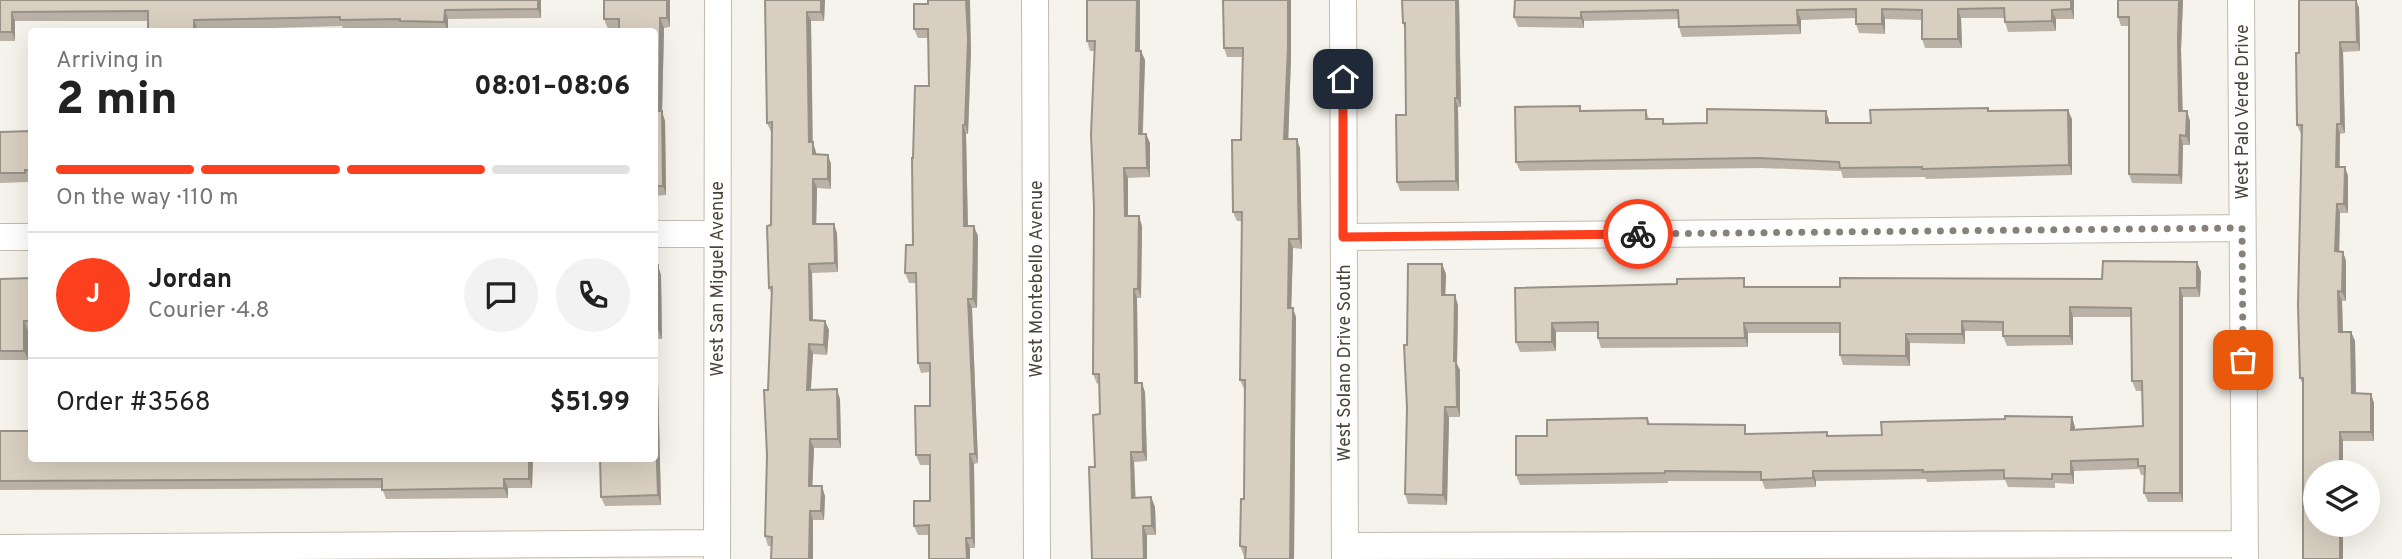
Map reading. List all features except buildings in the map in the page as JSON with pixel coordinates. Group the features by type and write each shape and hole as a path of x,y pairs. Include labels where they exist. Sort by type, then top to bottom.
{"street":[{"name":"West San Miguel Avenue","path":"717,551 718,0"},
{"name":"West Montebello Avenue","path":"1035,0 1037,559"},
{"name":"West Solano Drive South","path":"1343,0 1345,552"},
{"name":"West Palo Verde Drive","path":"2241,0 2245,552"},
{"path":"1343,237 2242,228"},
{"path":"658,234 717,234"},
{"path":"0,237 28,237"},
{"path":"0,548 717,551"},
{"path":"1345,552 2245,552"}],"way so far":[{"path":"1638,234 2242,228 2243,360"}],"route":[{"path":"1343,79 1343,237 1638,234"}]}
